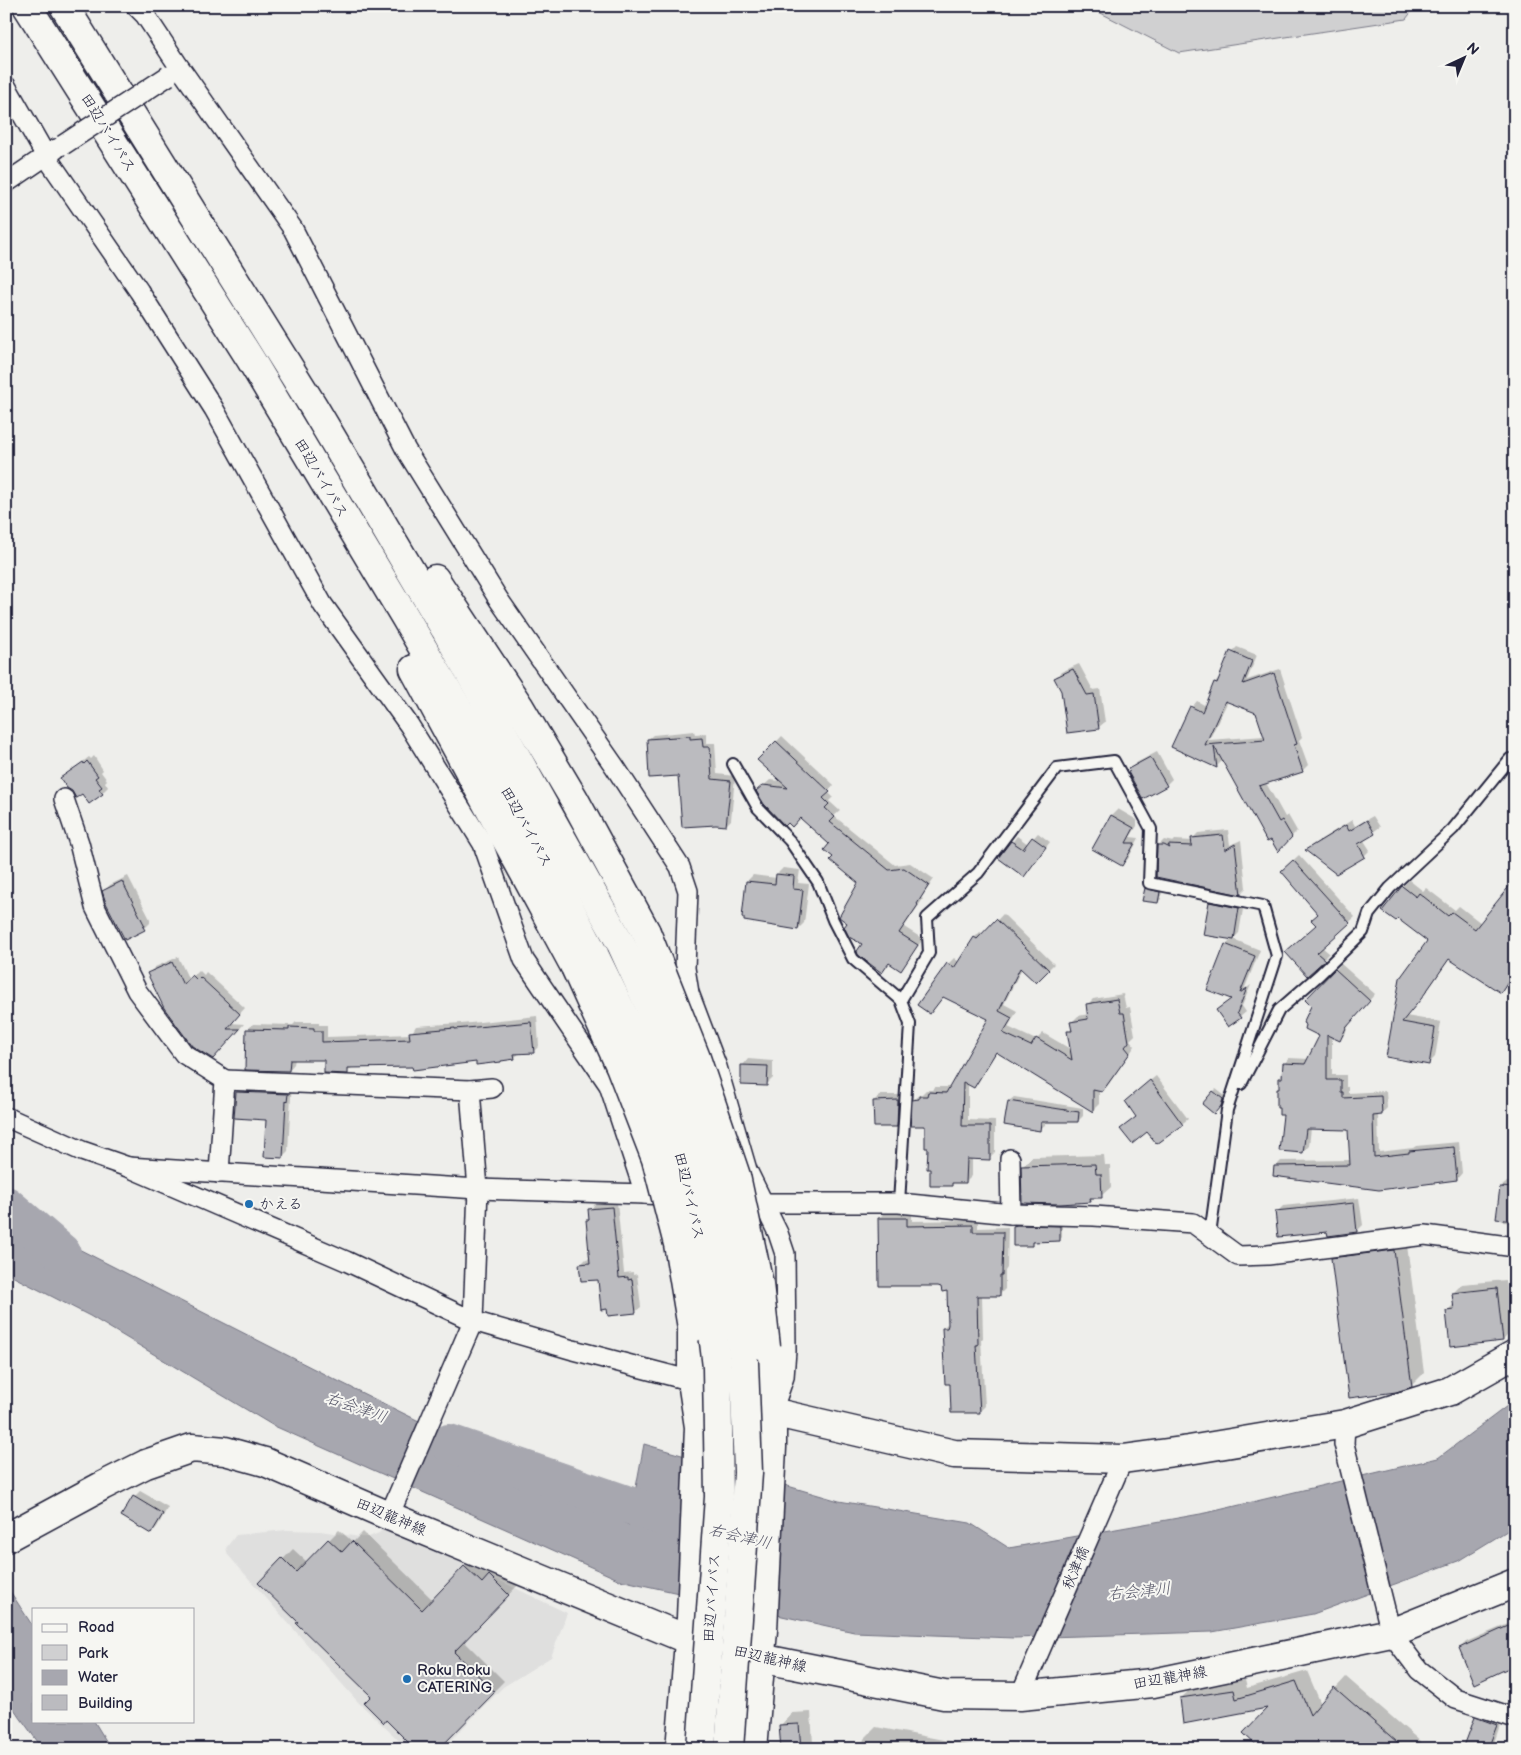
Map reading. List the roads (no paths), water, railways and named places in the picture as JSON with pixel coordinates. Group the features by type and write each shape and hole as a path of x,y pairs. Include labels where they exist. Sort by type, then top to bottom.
{"main road":[{"name":"田辺バイパス","path":"27,6 250,360 405,617 519,814 585,961 649,1068 684,1167 705,1267 717,1367 720,1497 701,1749"},
{"name":"田辺バイパス","path":"64,6 313,406 445,629 621,944 676,1064 707,1151 731,1260 744,1362 748,1472 729,1749"},
{"path":"313,406 440,585 520,706 574,799 646,932 696,1058 736,1176 759,1284 766,1347 766,1370 772,1412 763,1630 753,1749"},
{"path":"585,961 620,1066 656,1160 678,1244 692,1328 692,1381 699,1427 690,1629 680,1749"},
{"path":"692,1381 772,1412 954,1454 1119,1469 1189,1450 1345,1434 1450,1391 1515,1354"},
{"name":"田辺龍神線","path":"6,1538 146,1464 192,1448 225,1451 266,1462 393,1507 760,1658 944,1695 1020,1696 1153,1683 1389,1625 1515,1583"}],"street":[{"path":"136,6 145,15 173,71 293,229 406,450 499,600 609,759 680,867 688,891 685,968 689,993 717,1068 747,1170 778,1233 785,1254 786,1351 784,1377 772,1412"},
{"path":"6,183 173,71"},
{"path":"6,86 46,156 139,291 214,409 323,606 409,725 483,844 524,960 609,1085 645,1194"},
{"path":"64,799 79,843 95,907 137,991 184,1054 226,1080 470,1090 492,1088"},
{"path":"219,1173 226,1080"},
{"path":"393,1507 469,1329 478,1189 470,1090"},
{"path":"6,1117 82,1151 128,1167 346,1261 469,1329 573,1350 692,1381"},
{"path":"1010,1159 1011,1214"},
{"path":"128,1167 478,1189 645,1194 763,1204 899,1203 1011,1214 1094,1216 1193,1223 1238,1256 1268,1255 1425,1235 1515,1247"},
{"path":"1345,1434 1389,1625 1419,1670 1456,1699 1515,1718"},
{"name":"秋津橋","path":"1020,1696 1119,1469"}],"lane":[{"path":"1227,1110 1279,1010 1319,975 1363,932 1369,914 1390,888 1453,829 1510,759"},
{"path":"901,1000 929,953 927,918 978,873 1057,768 1114,762 1151,829 1149,883 1263,906 1277,956 1227,1110 1210,1235"},
{"path":"733,764 758,808 790,841 818,882 833,920 853,960 901,1000 910,1024 899,1203"}],"water":[{"path":"6,1212 328,1376 629,1525 644,1444 839,1501 970,1523 1009,1548 1206,1513 1438,1458 1515,1400 1515,1526 1458,1561 1313,1614 1212,1632 1014,1638 854,1632 620,1580 272,1425 90,1316 6,1273"},
{"path":"6,1585 32,1625 32,1722 95,1722 111,1749 43,1749 6,1698"}],"waterway":[{"name":"右会津川","path":"6,1205 62,1253"},
{"name":"右会津川","path":"449,1443 681,1523"}],"place":[{"name":"かえる","path":"249,1204"},
{"name":"Roku Roku CATERING","path":"407,1679"}]}
